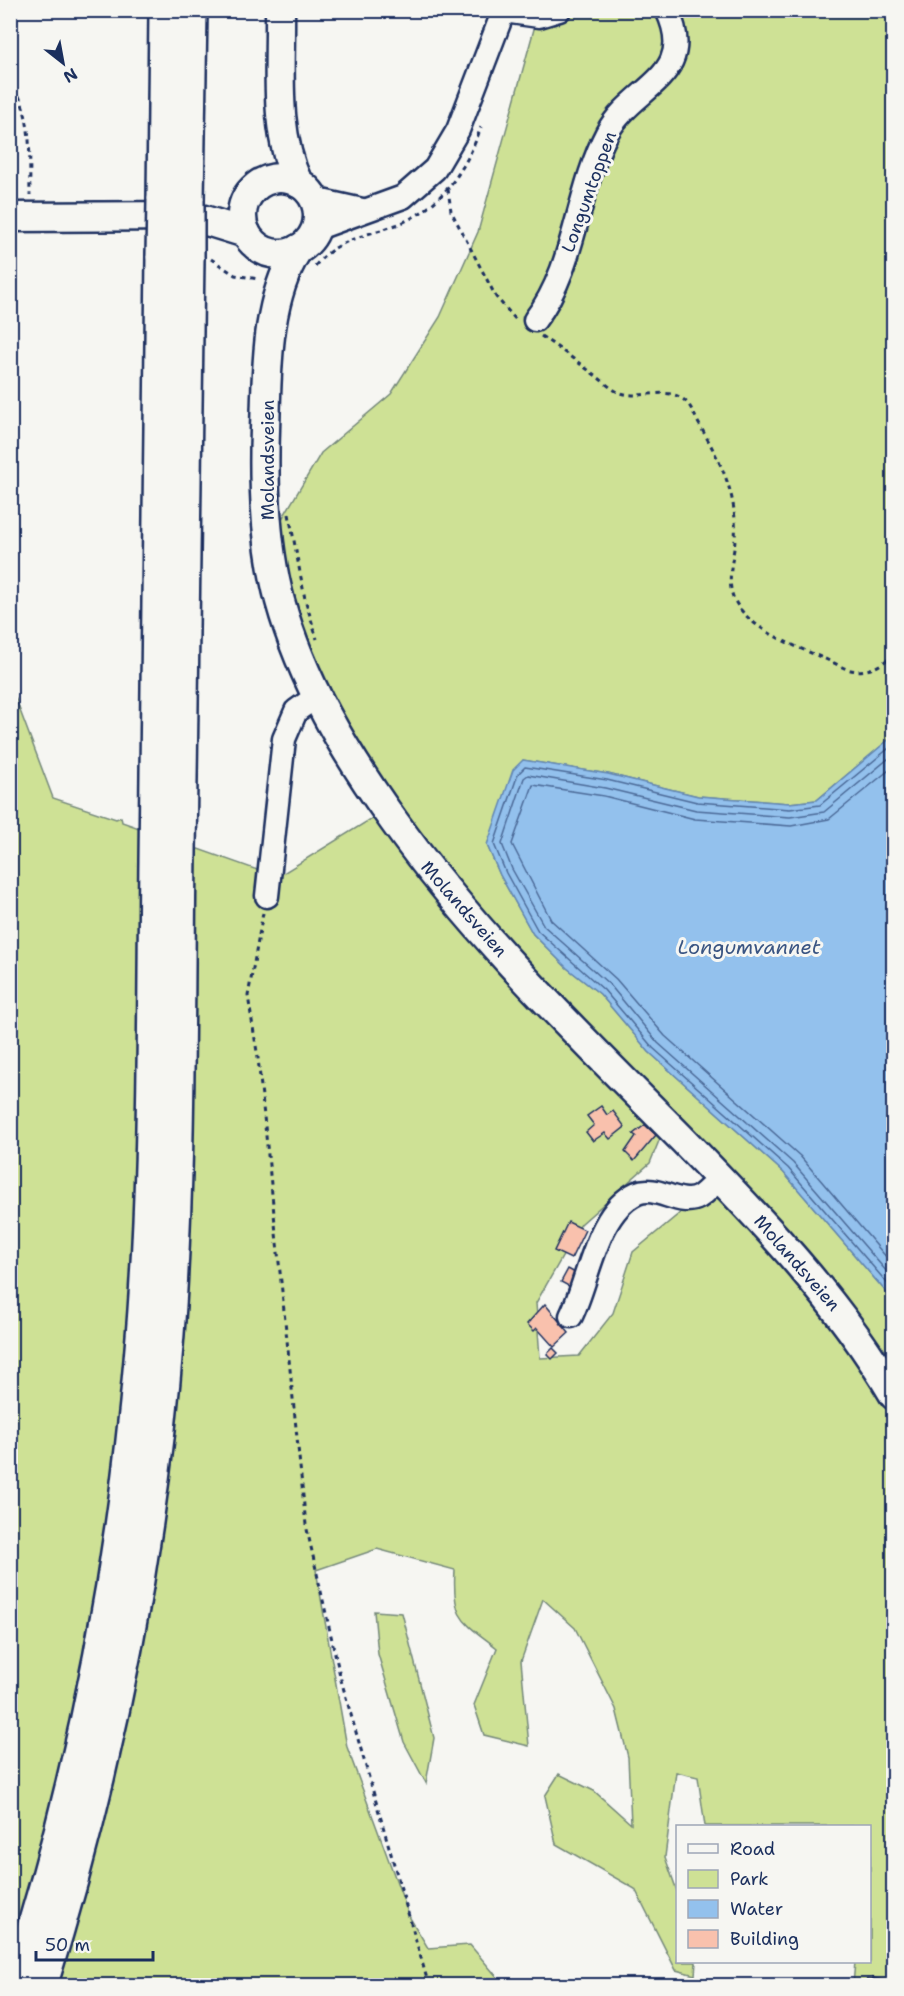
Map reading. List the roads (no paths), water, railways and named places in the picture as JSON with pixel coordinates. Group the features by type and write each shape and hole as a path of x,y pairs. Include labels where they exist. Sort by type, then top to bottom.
{"highway":[{"path":"166,10 181,205"},
{"path":"16,1986 67,1806 100,1659 123,1521 141,1360 152,1153 175,256 181,205 190,10"},
{"path":"40,1986 92,1800 127,1640 151,1490 167,1334 176,1142 175,256"}],"main road":[{"path":"252,240 242,216 269,163 272,144 270,10"},
{"path":"181,205 278,254 307,239 318,217 286,154 282,128 280,10"},
{"path":"20,208 181,205 254,191 284,178 306,191"},
{"name":"Molandsveien","path":"272,314 307,239"},
{"name":"Molandsveien","path":"252,240 272,314 264,466 269,542 283,611 316,696 363,777 456,902 567,1023 783,1244 857,1337 894,1395"}],"street":[{"path":"307,239 362,210 403,197 427,179 443,160 485,66 504,11 539,15 559,10"},
{"name":"Longumtoppen","path":"531,326 553,293 579,206 606,135 623,111 655,85 675,55 676,40 667,10"},
{"path":"306,191 362,210"},
{"path":"267,896 284,739 296,711 316,696"},
{"path":"571,1316 581,1296 589,1260 598,1240 628,1199 648,1190 692,1200 701,1196 720,1178"}],"water":[{"name":"Longumvannet","path":"893,736 893,1300 783,1172 649,1052 600,994 567,968 533,934 500,875 487,845 513,770 523,760 608,774 698,796 789,803 817,800"}]}
